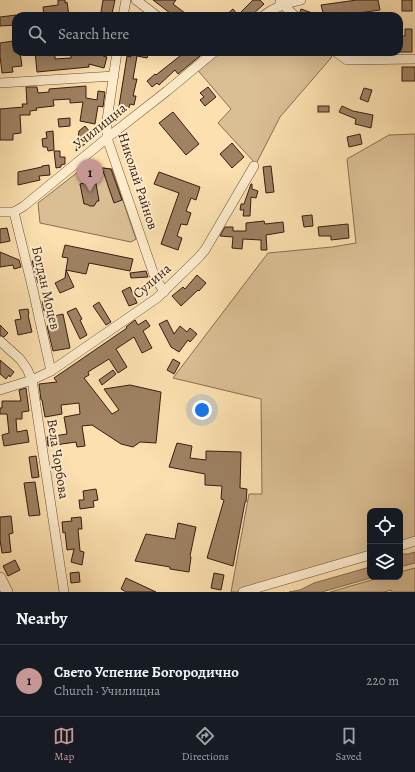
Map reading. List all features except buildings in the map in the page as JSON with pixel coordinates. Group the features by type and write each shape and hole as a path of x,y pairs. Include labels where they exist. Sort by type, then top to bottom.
{"street":[{"path":"124,12 126,0"},
{"path":"136,0 152,12"},
{"path":"269,12 280,2 301,0"},
{"path":"280,2 291,12"},
{"name":"Николай Райнов","path":"116,56 107,120 107,138 154,275 164,292"},
{"name":"Училищна","path":"14,212 24,206 167,91 206,56"},
{"path":"342,56 347,60 415,59"},
{"path":"0,82 114,76"},
{"name":"Сулина","path":"0,390 32,380 51,371 164,292 205,250 254,166"},
{"path":"0,212 14,212"},
{"name":"Богдан Моцев","path":"14,212 51,371"},
{"name":"Вела Чорбова","path":"0,341 20,360 27,369 32,380 64,592"},
{"path":"403,545 415,541"},
{"path":"243,592 367,556"},
{"path":"0,578 7,592"}],"shaded area":[{"path":"209,56 332,56 280,117 256,164 218,123 231,109 195,67"},
{"path":"415,134 415,541 403,545 403,508 367,508 367,556 243,592 231,592 249,494 262,494 261,399 173,378 268,253 332,247 356,243 347,159 389,135"},
{"path":"95,167 112,169 136,239 131,242 40,223 38,203 83,168"},
{"path":"415,552 415,563 403,566 403,554"},
{"path":"367,568 367,579 322,592 289,592 300,590 314,583"},
{"path":"415,568 415,592 392,592 391,590 384,592 330,592 372,580 403,580 403,571"}],"place":[{"name":"Свето Успение Богородично","path":"90,192"}]}
